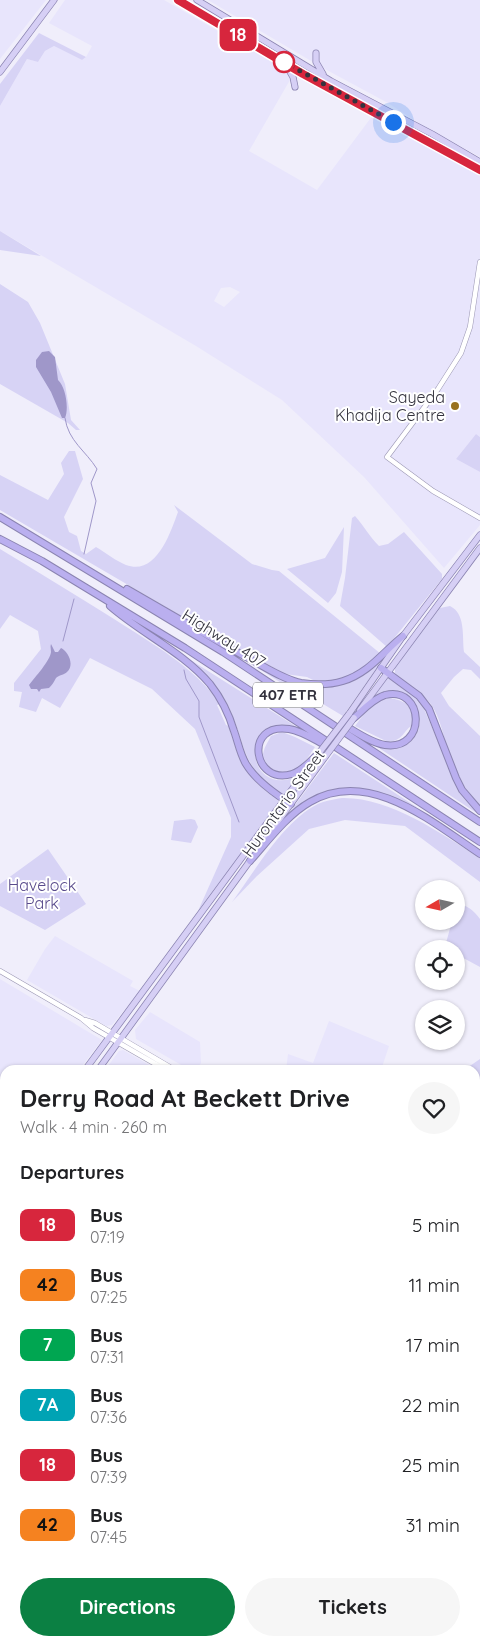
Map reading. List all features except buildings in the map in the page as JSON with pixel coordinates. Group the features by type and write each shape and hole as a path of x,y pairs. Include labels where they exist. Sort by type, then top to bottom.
{"highway":[{"name":"Highway 407","path":"0,517 223,652 480,822"},
{"name":"Highway 407","path":"0,539 42,561 185,648 480,842"},
{"path":"93,574 101,574 273,671 310,684 333,683 354,676 372,665 403,636"},
{"path":"96,594 123,618 185,661 207,680 223,703 246,764 260,781 288,802"},
{"path":"381,668 419,696 430,709 456,778 462,790 480,811"},
{"path":"324,718 337,722 372,740 392,745 407,739 414,731 416,721 416,714 410,703 401,696 390,694 375,700 352,716"},
{"path":"322,755 299,771 283,776 267,770 262,764 257,747 266,734 272,730 290,729 336,751 342,752"},
{"path":"250,861 297,811 311,801 333,793 356,791 373,793 412,810 480,854"}],"main road":[{"path":"0,72 54,0"},
{"path":"178,0 285,63 480,170"},
{"path":"197,0 344,88 432,134 480,162"},
{"path":"316,53 316,62 324,76"},
{"path":"285,63 293,77 295,87"},
{"path":"341,94 344,88"},
{"path":"363,106 367,100"},
{"path":"464,161 468,155"},
{"name":"Hurontario Street","path":"352,716 403,636 480,535"},
{"name":"Hurontario Street","path":"89,1065 322,755 388,672 480,548"},
{"name":"Hurontario Street","path":"102,1065 250,861 288,802"}],"street":[{"path":"480,262 470,327 461,353 438,389 387,457 433,490 480,518"},
{"path":"0,971 81,1018 95,1023 110,1035 158,1065"},
{"path":"120,1041 166,1065"}],"shaded area":[{"path":"0,0 46,0 0,59"},
{"path":"65,0 164,0 288,71 290,80 249,151 317,190 373,115 480,175 480,437 476,434 456,459 480,472 480,525 444,568 364,477 282,400 196,346 0,231 0,106 27,59 38,62 45,51 54,46 82,60 86,57 92,46 49,23","holes":["230,287 240,292 224,307 214,301 221,288"]},
{"path":"208,0 480,0 480,157 423,126 388,103 323,68"},
{"path":"49,351 55,357 58,380 65,393 67,409 65,418 62,418 51,392 36,367 36,360 42,352"},
{"path":"51,644 55,652 58,652 61,648 66,652 70,658 70,666 67,672 56,678 49,688 41,689 39,692 37,689 31,689 29,685 48,660"},
{"path":"55,936 133,981 130,986 140,991 112,1025 106,1026 27,980"},
{"path":"0,979 102,1040 83,1065 0,1065"},
{"path":"150,1012 200,1042 201,1063 200,1065 181,1065 136,1039 135,1030"},
{"path":"329,1021 389,1046 383,1065 287,1065 288,1054 313,1063"},
{"path":"123,1050 149,1065 109,1065 119,1051"}],"green space":[{"path":"39,33 86,57 82,60 54,46 45,51 38,62 27,59 0,106 0,84"},
{"path":"0,231 41,256 0,250"},
{"path":"0,284 28,302 40,323 65,384 71,420 80,430 76,430 68,423 0,384"},
{"path":"476,434 480,437 480,472 456,459"},
{"path":"69,451 75,451 83,479 64,517 69,532 77,536 81,551 86,554 96,547 126,565 137,567 146,564 154,559 171,531 178,512 174,505 252,564 279,571 381,654 361,671 334,681 317,682 307,677 285,674 217,637 0,510 0,475 48,500 64,474 61,463"},
{"path":"355,516 379,546 388,544 404,532 442,574 442,579 387,647 340,606 352,518"},
{"path":"344,527 342,572 336,593 328,603 287,569 325,558"},
{"path":"0,549 157,647 198,678 220,704 217,705 226,725 229,726 243,766 262,788 272,796 274,795 278,800 278,804 198,911 231,837 231,818 195,729 152,689 90,658 60,708 42,698 36,712 19,707 22,692 14,691 14,683 41,649 38,631 10,615 0,629"},
{"path":"450,606 459,614 464,652 480,667 480,679 471,670 463,669 441,693 449,706 480,736 480,807 454,768 434,709 423,695 395,673 395,667 440,608"},
{"path":"386,655 343,716 323,704 321,708 248,662 279,677 338,686 362,676"},
{"path":"189,659 300,729 289,727 258,739 255,749 258,767 270,778 287,780 298,777 284,796 258,775 251,764 225,700 209,678"},
{"path":"387,678 415,698 424,709 459,790 478,814 373,744 402,745 412,740 419,729 416,708 408,697 377,697 375,695"},
{"path":"385,697 406,704 411,711 414,724 401,737 388,742 355,726 369,707"},
{"path":"282,732 315,747 298,769 283,773 267,767 263,758 263,752 271,736"},
{"path":"334,753 418,808 378,793 350,788 336,789 322,792 309,799 280,825"},
{"path":"342,798 378,803 414,818 448,838 480,858 480,882 405,826 345,820 309,829 257,876 232,902 261,860 297,818 323,802"},
{"path":"195,820 198,827 191,843 171,840 174,821"},
{"name":"Havelock Park","path":"48,849 86,904 45,930 0,906 0,884"},
{"path":"465,906 470,908 480,919 480,967 465,959 465,940 447,940 450,930 465,930"},
{"path":"480,1059 480,1065 471,1065"}],"waterway":[{"path":"65,418 70,433 97,469 91,483 96,501 84,554"},
{"path":"63,641 74,599"},
{"path":"184,670 186,679 199,701 199,717 239,822"}],"bus line":[{"name":"18","path":"178,0 303,74 480,170"}],"place":[{"name":"Sayeda Khadija Centre","path":"455,406"}],"route":[{"path":"284,62 393,122"}]}
